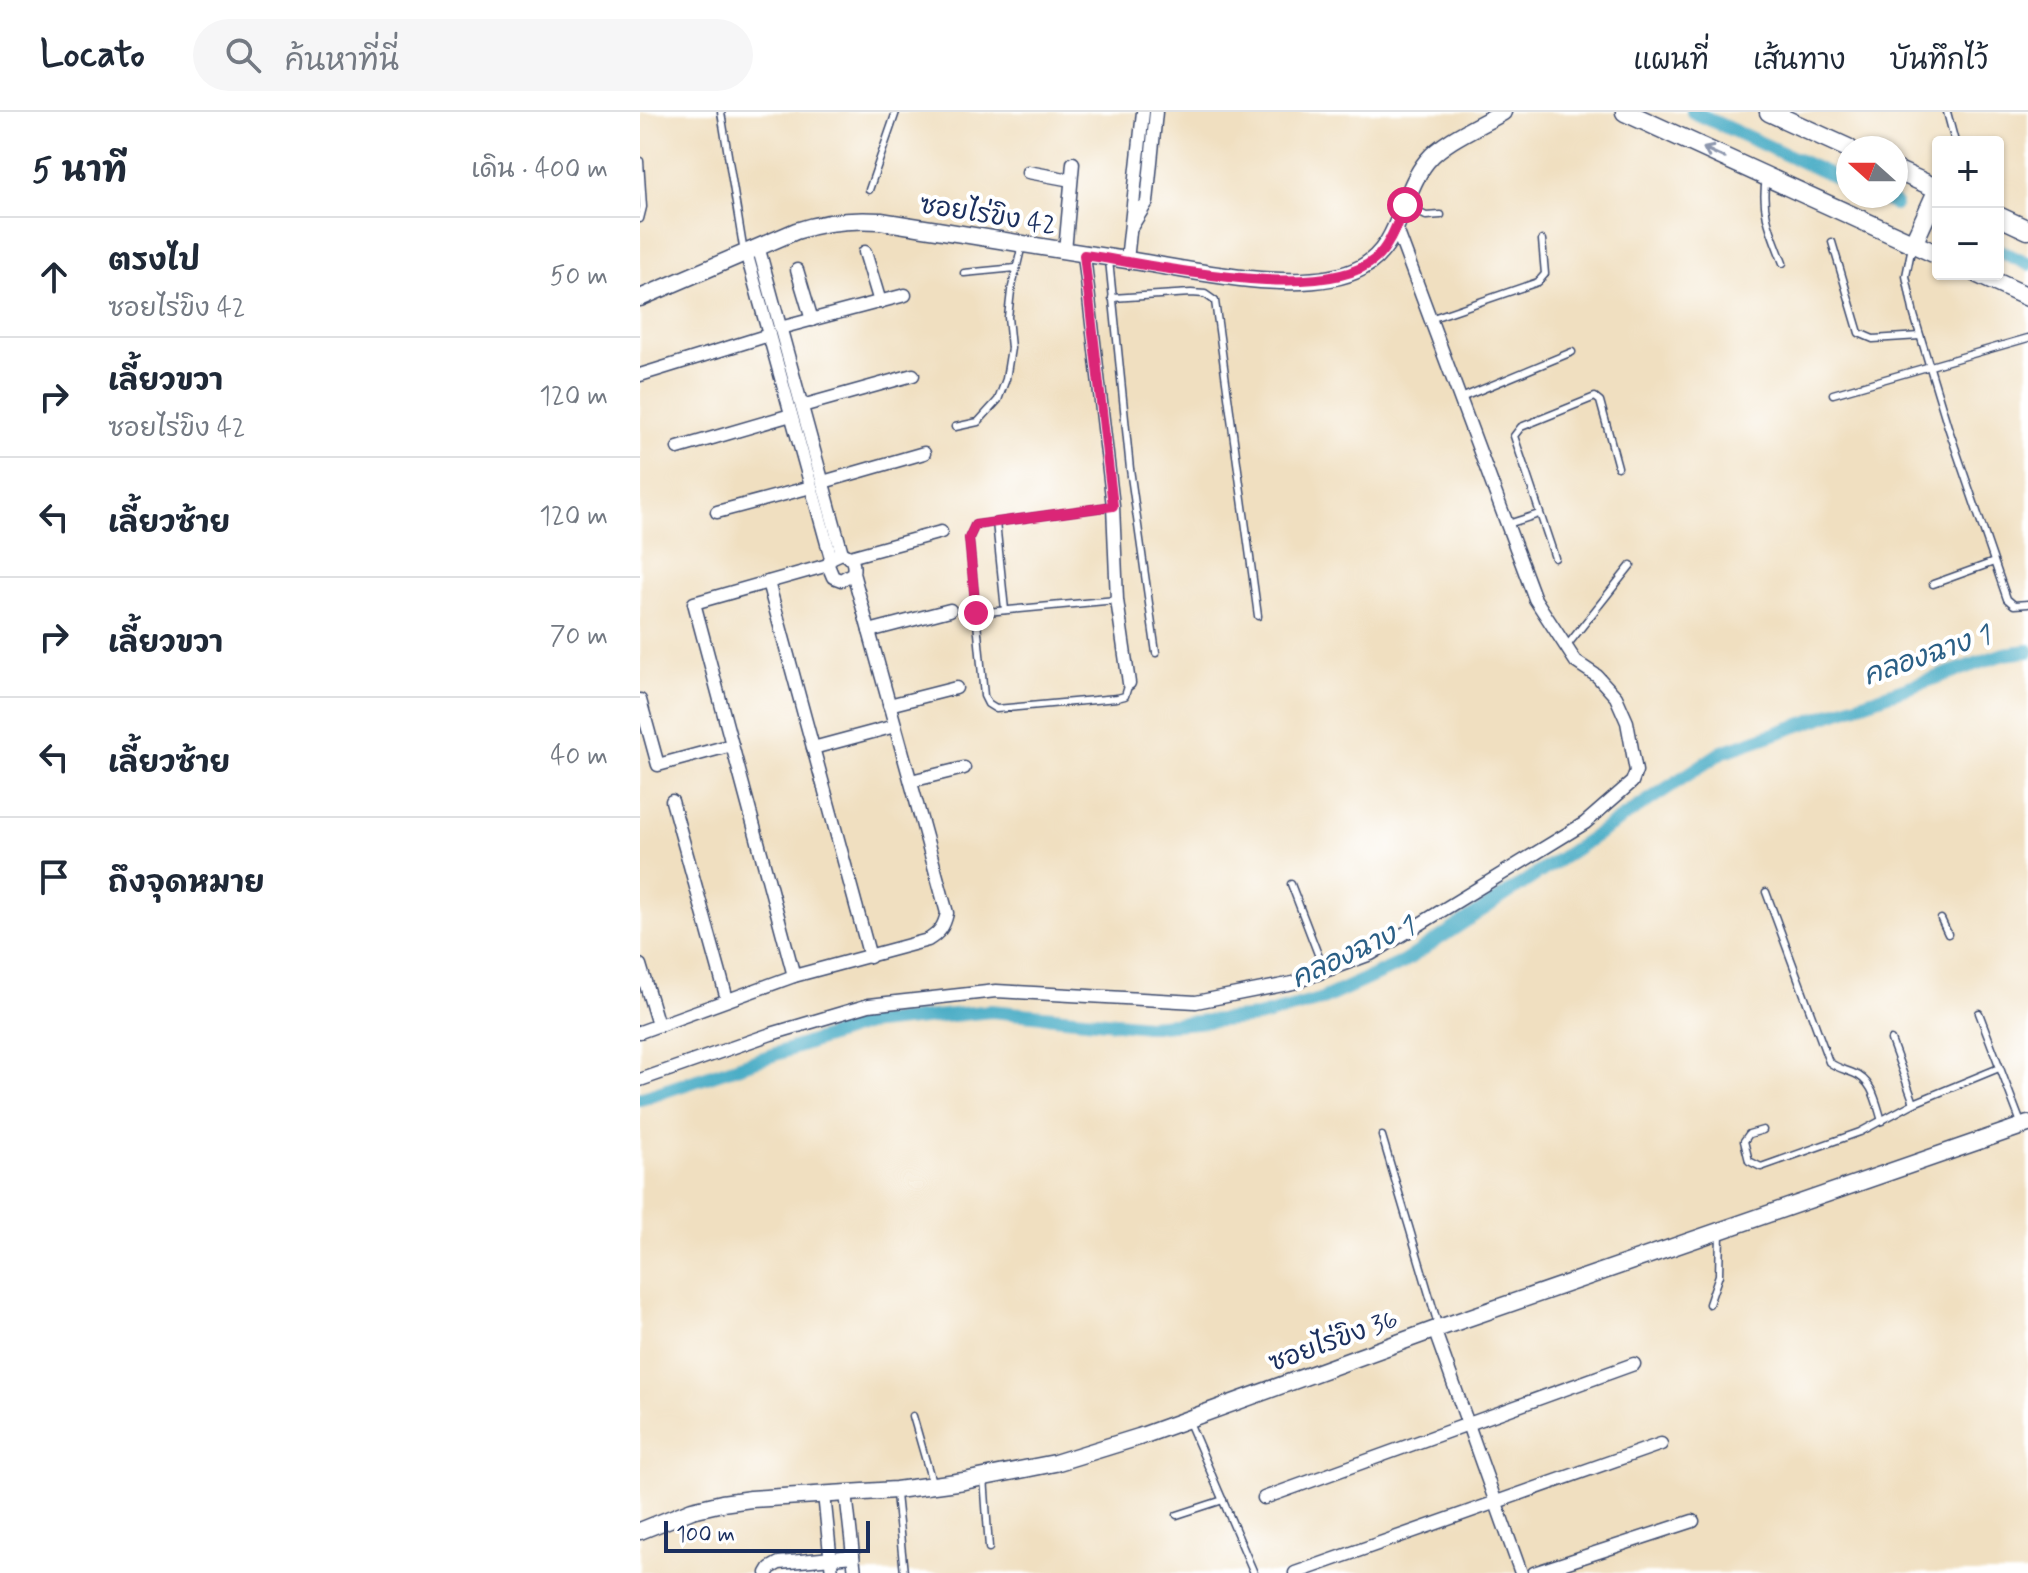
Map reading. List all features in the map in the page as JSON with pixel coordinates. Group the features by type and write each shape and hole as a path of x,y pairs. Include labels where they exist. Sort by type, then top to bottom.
{"main road":[{"path":"1625,112 1932,252"},
{"path":"1769,112 1836,143"},
{"path":"1908,175 1932,186"},
{"path":"1913,244 1932,202"},
{"path":"2004,219 2028,230"},
{"path":"1991,280 2028,297"}],"street":[{"path":"1127,260 1143,112"},
{"path":"1131,229 1147,202 1156,112"},
{"name":"ซอยไร่ขิง 42","path":"640,298 817,223 853,219 1247,278 1315,280 1336,277 1360,269 1376,258 1396,227 1427,161 1439,150 1503,112"},
{"path":"1065,251 1073,163"},
{"path":"1028,172 1071,180"},
{"path":"640,1080 771,1034 869,1005 996,991 1196,1002 1293,983 1371,954 1585,823 1632,782 1636,771 1627,722 1616,697 1597,676 1576,662 1535,599 1396,227"},
{"path":"749,251 775,331 838,558 830,574 837,579 846,579 853,573"},
{"path":"865,252 880,302"},
{"path":"1084,255 1113,506 1117,600 1129,683"},
{"path":"797,270 812,320"},
{"path":"640,375 775,331 905,295"},
{"path":"678,448 913,375"},
{"path":"717,512 924,453"},
{"path":"794,976 694,603 838,558 941,532"},
{"path":"640,1032 794,976 928,940 938,934 947,913 853,573 854,564 838,558"},
{"path":"768,582 870,957"},
{"path":"869,631 950,610"},
{"path":"889,705 956,688"},
{"path":"640,700 658,765 732,745"},
{"path":"813,748 895,726"},
{"path":"911,781 964,768"},
{"path":"672,801 727,999"},
{"path":"640,965 658,1025"},
{"name":"ซอยไร่ขิง 36","path":"640,1531 692,1510 722,1503 896,1490 1055,1463 2025,1125"},
{"path":"1437,1329 1521,1573"},
{"path":"1264,1498 1634,1364"},
{"path":"1295,1573 1661,1444"},
{"path":"846,1493 855,1573"},
{"path":"824,1494 832,1573"},
{"path":"1534,1573 1693,1521"},
{"path":"767,1573 779,1563 853,1556"}],"lane":[{"path":"721,112 749,251"},
{"path":"869,190 896,112"},
{"path":"1947,112 1953,136"},
{"path":"640,161 643,207 640,219"},
{"path":"1766,177 1763,195 1765,215 1783,263"},
{"path":"1405,205 1426,216 1441,215"},
{"path":"1430,319 1538,282 1545,274 1542,240"},
{"path":"1832,242 1859,333 1873,339 1920,336"},
{"path":"955,427 978,422 998,400 1006,379 1011,348 1008,317 1022,244"},
{"path":"1913,244 1906,276 1929,366 2007,599 2014,605 2028,604"},
{"path":"1109,258 1130,469 1156,653"},
{"path":"964,273 1016,268"},
{"path":"1112,298 1191,293 1205,294 1215,301 1258,616"},
{"path":"1833,394 2028,338"},
{"path":"1460,399 1572,352"},
{"path":"1555,558 1514,436 1521,427 1595,397 1600,401 1618,467"},
{"path":"1113,506 975,525 969,538 984,696 988,704 996,709 1117,698 1125,696 1129,683"},
{"path":"1507,524 1539,514"},
{"path":"996,522 1005,610"},
{"path":"1933,584 1994,562"},
{"path":"1565,648 1631,565"},
{"path":"976,613 1117,600"},
{"path":"1291,884 1325,972"},
{"path":"1766,892 1829,1062 1867,1081 1882,1121"},
{"path":"1941,919 1948,934"},
{"path":"1979,1013 2025,1125"},
{"path":"1891,1040 1914,1103"},
{"path":"1763,1130 1749,1134 1744,1141 1749,1161 1761,1167 1860,1132 1914,1103 1999,1068"},
{"path":"1382,1136 1437,1329"},
{"path":"1709,1304 1719,1275 1720,1231"},
{"path":"913,1416 933,1485"},
{"path":"1188,1419 1254,1573"},
{"path":"984,1477 989,1548"},
{"path":"896,1490 904,1573"},
{"path":"1177,1515 1223,1500"}],"waterway":[{"path":"1693,112 1836,178"},
{"path":"2004,253 2028,264"},
{"name":"คลองฉาง 1","path":"640,1099 866,1024 991,1011 1148,1026 1257,1017 1320,1000 1402,963 1722,752 2004,654 2028,651"}],"route":[{"path":"976,613 969,538 975,525 1113,506 1084,255 1247,278 1286,281 1336,277 1360,269 1376,258 1386,246 1405,205"}]}
